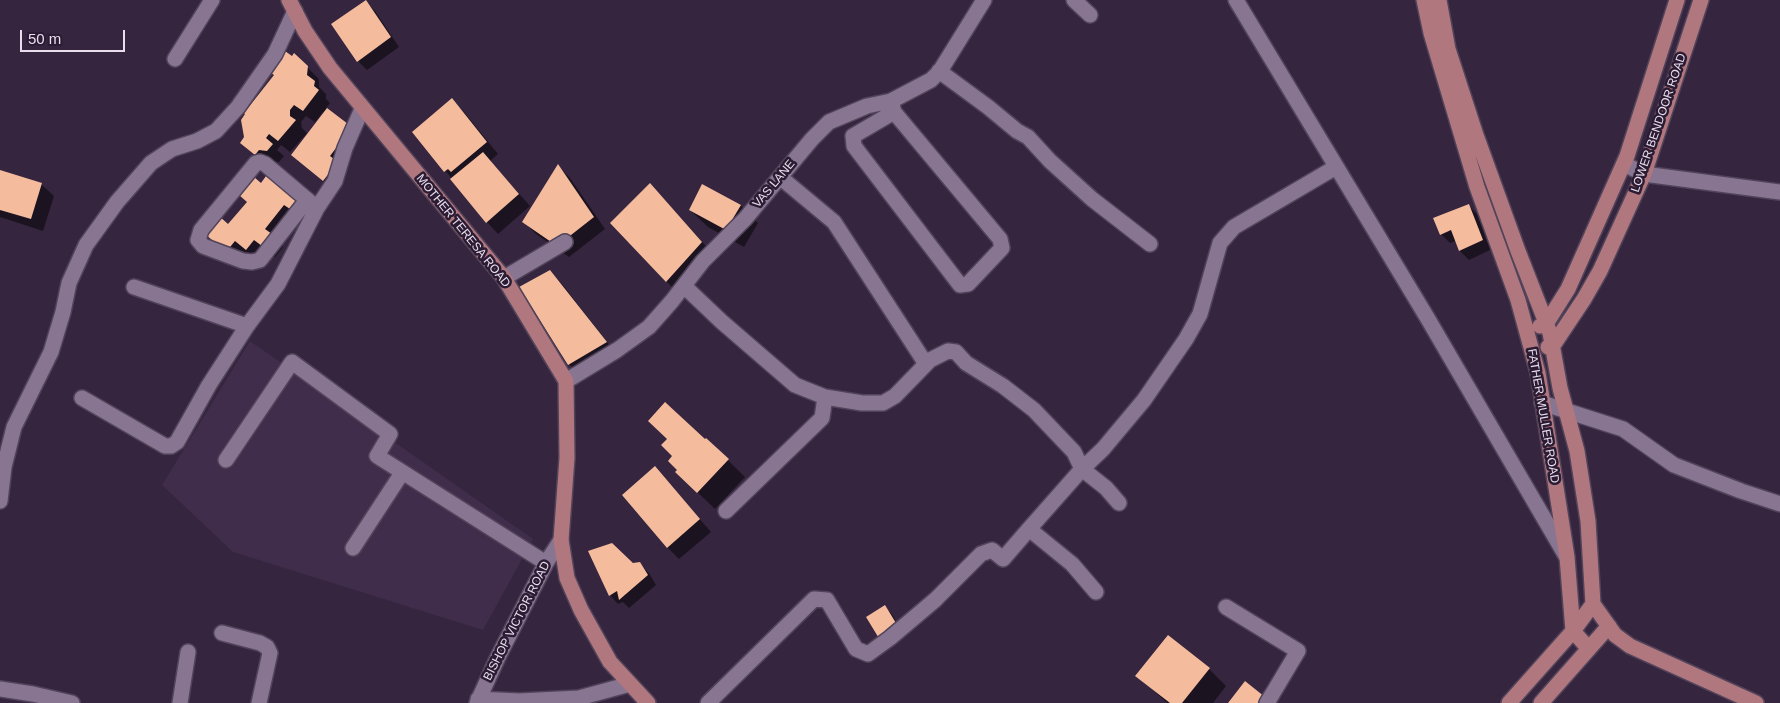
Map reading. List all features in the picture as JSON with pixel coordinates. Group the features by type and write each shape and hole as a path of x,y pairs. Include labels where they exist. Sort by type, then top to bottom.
{"main road":[{"name":"FATHER MULLER ROAD","path":"1424,0 1431,33 1477,186 1518,300 1538,373 1567,557 1573,632"},
{"path":"1439,0 1448,49 1476,135 1546,324 1552,347 1577,451 1588,520 1594,604 1615,635 1630,646 1756,703"},
{"path":"1526,329 1546,324 1568,289 1624,164 1677,0"},
{"name":"LOWER BENDOOR ROAD","path":"1552,347 1600,271 1644,174 1701,0"},
{"name":"MOTHER TERESA ROAD","path":"292,6 330,68 362,109 504,278 566,381 568,458 561,540 567,578 581,610 610,662 648,703"},
{"path":"1532,350 1552,347"},
{"path":"1509,703 1573,632 1594,604"},
{"path":"1541,703 1609,626"},
{"path":"1573,632 1589,649"}],"street":[{"path":"175,59 212,0"},
{"path":"1074,0 1090,15"},
{"path":"1236,0 1428,319 1567,557"},
{"name":"VAS LANE","path":"566,381 617,350 649,327 703,261 745,219 812,139 829,122 867,106 893,106 931,80 939,71 979,2"},
{"path":"0,501 4,467 14,427 51,352 64,312 68,283 86,246 117,202 151,163 172,149 196,141 216,131 238,107 275,54 292,6"},
{"path":"939,71 1017,131 1028,137 1050,161 1092,199 1150,244"},
{"path":"893,106 1000,239 1002,248 968,284 960,285 854,146 853,136 893,106"},
{"path":"312,204 265,164 256,163 201,230 198,240 203,246 243,261 252,262 260,260 335,181 345,148 362,109"},
{"path":"1624,164 1644,174 1780,192"},
{"path":"708,703 814,599 827,600 856,649 868,654 935,600 980,554 992,550 1003,559 1082,469 1103,449 1144,400 1186,340 1200,314 1220,243 1234,227 1336,167"},
{"path":"780,177 834,222 926,364"},
{"path":"82,398 164,446 171,446 177,442 209,385 247,326 278,284 312,204"},
{"path":"504,278 565,242"},
{"path":"684,286 722,322 795,385 825,397 853,402 883,403 895,396 926,364 941,353 948,351 956,352 966,363 1003,386 1034,410 1074,452 1082,469 1106,488 1119,503"},
{"path":"134,287 247,326"},
{"path":"226,460 292,362 390,434 377,456 546,563"},
{"path":"726,511 822,418 825,397"},
{"path":"1542,403 1623,429 1674,465 1780,504"},
{"path":"353,548 402,473"},
{"path":"1029,529 1072,564 1096,592"},
{"name":"BISHOP VICTOR ROAD","path":"477,701 546,563 561,540"},
{"path":"1226,607 1298,651 1267,703"},
{"path":"222,633 260,643 267,647 270,653 259,703"},
{"path":"180,703 188,652"},
{"path":"477,701 579,698 630,684"},
{"path":"0,690 33,694 72,703"}],"shaded area":[{"path":"250,341 533,539 483,630 233,552 162,485"}],"building":[{"path":"366,0 391,37 357,62 331,24"},
{"path":"285,51 292,56 294,53 308,66 307,75 315,81 314,86 319,90 303,111 294,105 290,110 290,116 296,120 278,141 269,134 266,138 273,144 267,151 259,150 255,155 240,143 244,137 241,120 244,113 274,75 268,71"},
{"path":"452,98 487,142 451,172 448,169 444,172 412,132"},
{"path":"327,108 352,127 330,156 338,162 323,181 291,155"},
{"path":"483,152 519,194 486,223 450,179"},
{"path":"558,164 594,217 557,246 522,222"},
{"path":"0,170 42,183 31,219 0,210"},
{"path":"266,176 272,181 276,177 300,197 290,209 284,205 265,229 272,234 262,246 254,240 246,250 235,241 226,252 205,234 219,216 228,224 247,202 239,195 254,177 261,183"},
{"path":"650,183 702,242 666,282 610,223"},
{"path":"702,184 741,205 726,230 689,210"},
{"path":"1469,204 1483,240 1459,251 1451,230 1440,235 1433,218"},
{"path":"550,270 607,342 568,365 519,287"},
{"path":"665,402 729,459 697,493 675,472 677,470 668,461 672,456 661,445 667,439 648,421"},
{"path":"655,466 700,519 667,548 622,495"},
{"path":"612,543 633,563 640,562 648,575 619,600 617,591 609,596 588,551"},
{"path":"885,605 899,628 880,640 866,617"},
{"path":"1168,635 1210,668 1182,703 1170,703 1135,676"},
{"path":"1245,681 1265,697 1260,703 1228,703"}]}
